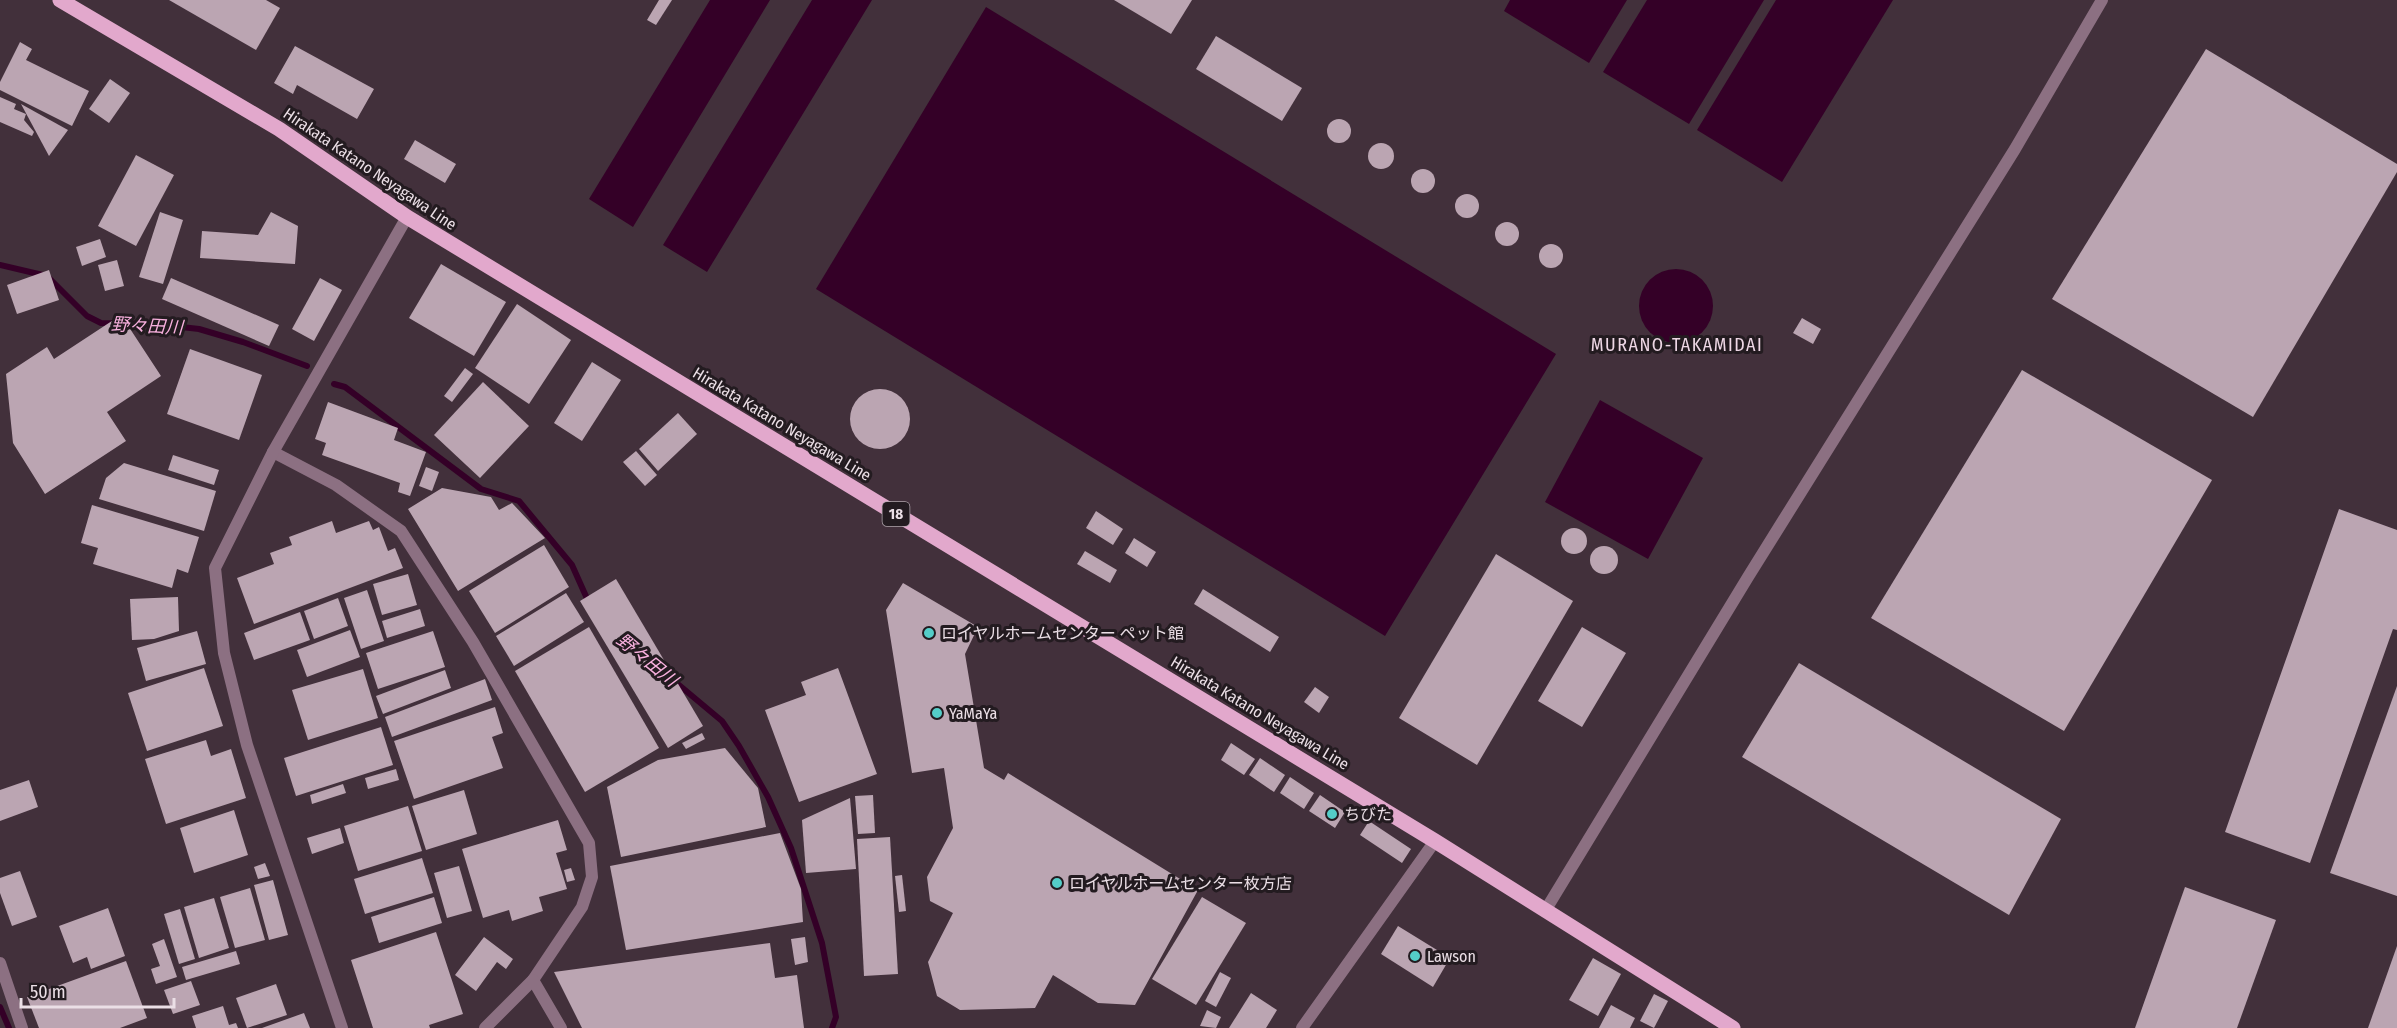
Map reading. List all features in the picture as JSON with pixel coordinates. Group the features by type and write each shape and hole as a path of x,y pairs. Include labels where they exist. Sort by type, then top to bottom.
{"main road":[{"name":"Hirakata Katano Neyagawa Line","path":"60,0 279,129 407,217 1436,841 1733,1028"}],"street":[{"path":"1545,911 1748,577 2015,149 2102,0"},
{"path":"342,1028 247,745 224,653 215,568 273,452 407,217"},
{"path":"273,452 336,485 400,531 473,642 589,843 592,877 582,907 533,980 485,1028"},
{"path":"1302,1028 1436,841"},
{"path":"0,963 22,1028"},
{"path":"533,980 561,1028"}],"shaded area":[{"path":"710,0 770,0 633,227 589,199"},
{"path":"812,0 872,0 707,272 663,245"},
{"path":"1510,0 1627,0 1589,63 1504,11"},
{"path":"1647,0 1764,0 1689,124 1603,72"},
{"path":"1776,0 1893,0 1782,182 1697,130"},
{"path":"986,7 1556,354 1385,636 816,289"},
{"path":"1676,269 1690,272 1702,280 1710,292 1713,306 1710,320 1702,332 1690,340 1676,343 1662,340 1650,332 1642,320 1639,306 1642,292 1650,280 1662,272"},
{"path":"1600,400 1703,458 1648,559 1545,502"}],"building":[{"path":"169,0 266,0 280,8 256,50"},
{"path":"659,0 672,0 656,25 647,20"},
{"path":"1114,0 1192,0 1171,34"},
{"path":"1216,36 1302,88 1282,121 1196,69"},
{"path":"20,42 32,49 26,60 89,91 72,126 0,90 0,82"},
{"path":"295,46 374,89 357,119 297,85 293,94 274,83"},
{"path":"2206,49 2397,164 2397,172 2253,417 2052,299"},
{"path":"110,79 130,93 109,123 89,109"},
{"path":"0,97 16,104 14,109 26,114 24,120 34,132 32,136 0,122"},
{"path":"21,104 68,130 49,156"},
{"path":"1339,119 1344,120 1350,126 1350,136 1344,142 1339,143 1334,142 1328,136 1327,131 1328,126 1334,120"},
{"path":"415,140 456,164 445,183 404,159"},
{"path":"1381,143 1390,147 1394,156 1390,165 1381,169 1372,165 1368,156 1372,147"},
{"path":"136,155 174,175 136,246 98,226"},
{"path":"1423,169 1432,172 1435,181 1432,190 1423,193 1414,190 1411,181 1414,172"},
{"path":"1467,194 1475,198 1479,206 1475,214 1467,218 1459,214 1455,206 1459,198"},
{"path":"160,212 183,220 163,284 139,277"},
{"path":"271,212 298,226 295,264 200,258 202,231 258,235"},
{"path":"1507,222 1516,225 1519,234 1516,243 1507,246 1498,243 1495,234 1498,225"},
{"path":"100,239 106,257 82,266 76,247"},
{"path":"1551,244 1556,245 1562,251 1562,261 1556,267 1551,268 1546,267 1540,261 1539,256 1540,251 1546,245"},
{"path":"117,260 124,286 105,291 98,265"},
{"path":"441,264 506,302 474,356 409,318"},
{"path":"49,270 59,300 17,314 7,285"},
{"path":"171,278 279,325 269,346 162,299"},
{"path":"320,278 342,290 314,341 292,329"},
{"path":"517,304 571,340 529,404 475,368"},
{"path":"121,315 161,376 107,412 126,441 45,494 13,443 6,374 47,347 54,359"},
{"path":"1802,318 1821,329 1813,344 1793,333"},
{"path":"190,349 262,375 239,440 167,414"},
{"path":"592,362 621,380 582,441 554,423"},
{"path":"465,368 473,374 452,402 444,396"},
{"path":"2022,370 2212,480 2064,731 1871,618"},
{"path":"483,382 529,426 480,478 434,435"},
{"path":"880,389 897,394 905,402 910,419 905,436 897,444 880,449 863,444 855,436 850,419 855,402 863,394"},
{"path":"328,402 398,428 394,440 426,452 410,496 398,492 400,483 322,455 326,443 315,439"},
{"path":"678,413 697,434 658,471 639,449"},
{"path":"636,451 657,475 645,486 623,462"},
{"path":"173,455 219,470 214,485 168,470"},
{"path":"124,463 216,491 204,531 99,499 106,478"},
{"path":"426,467 439,472 432,491 419,486"},
{"path":"442,488 491,497 499,510 512,503 545,538 458,591 408,509"},
{"path":"92,505 199,537 188,573 177,569 172,588 93,564 98,548 81,543"},
{"path":"2339,509 2397,530 2397,630 2393,629 2310,863 2225,832"},
{"path":"1096,511 1123,529 1113,545 1086,528"},
{"path":"332,521 336,533 369,521 373,530 379,527 388,551 395,548 403,568 254,624 237,578 274,564 270,553 292,545 289,537"},
{"path":"1574,528 1583,532 1587,541 1583,550 1574,554 1565,550 1561,541 1565,532"},
{"path":"1134,538 1156,552 1147,567 1125,553"},
{"path":"544,545 569,587 495,633 469,591"},
{"path":"1604,546 1614,550 1618,560 1614,570 1604,574 1594,570 1590,560 1594,550"},
{"path":"1085,551 1117,570 1110,583 1077,564"},
{"path":"1496,554 1573,601 1477,765 1399,718"},
{"path":"408,574 417,605 382,615 373,584"},
{"path":"616,579 703,726 668,748 580,601"},
{"name":"ロイヤルホームセンター枚方店","path":"903,583 978,627 965,654 984,768 1004,780 1008,773 1198,890 1135,1005 1098,1003 1053,975 1035,1008 960,1010 937,996 928,962 953,913 930,901 927,877 953,828 944,768 912,773 886,610"},
{"path":"1203,589 1279,637 1270,652 1194,604"},
{"path":"367,590 384,641 361,649 344,598"},
{"path":"566,593 584,622 514,666 496,636"},
{"path":"178,597 179,631 154,639 132,640 130,599"},
{"path":"338,598 348,626 314,639 304,611"},
{"path":"420,609 425,626 387,638 382,621"},
{"path":"300,612 310,640 254,660 244,633"},
{"path":"589,627 659,748 585,792 515,671"},
{"path":"1582,627 1626,653 1582,727 1538,701"},
{"path":"350,630 360,657 307,677 297,650"},
{"path":"197,631 206,664 146,681 137,648"},
{"path":"433,631 445,667 378,689 366,653"},
{"path":"1799,663 2061,819 2009,915 1742,757"},
{"path":"204,668 223,726 147,751 128,693"},
{"path":"838,668 877,774 799,802 765,710 806,695 801,682"},
{"path":"363,669 378,718 308,740 292,690"},
{"path":"445,670 451,688 383,714 376,696"},
{"path":"485,679 492,700 392,737 385,717"},
{"path":"2397,686 2397,896 2330,873"},
{"path":"1315,687 1329,697 1319,713 1304,702"},
{"path":"495,707 503,733 492,737 503,768 414,799 394,741"},
{"path":"381,727 393,765 296,796 284,758"},
{"path":"702,733 705,739 686,749 682,743"},
{"path":"206,740 211,756 231,749 246,798 166,824 145,759"},
{"path":"1231,743 1255,759 1244,775 1221,760"},
{"path":"725,748 758,788 766,827 621,857 607,787 658,760"},
{"path":"1260,758 1285,775 1274,792 1249,775"},
{"path":"396,769 399,780 368,789 365,778"},
{"path":"1290,777 1314,793 1304,809 1280,793"},
{"path":"29,780 38,807 0,821 0,790"},
{"path":"343,784 346,793 312,804 310,795"},
{"path":"464,790 477,834 426,850 412,806"},
{"path":"873,795 875,833 858,834 855,796"},
{"path":"1320,795 1345,812 1335,828 1309,811"},
{"path":"850,798 856,869 806,873 802,820"},
{"path":"408,806 422,851 358,871 344,826"},
{"path":"234,810 248,855 194,873 180,828"},
{"path":"558,820 567,850 556,853 567,889 539,897 543,911 512,921 509,910 483,918 462,849"},
{"path":"1369,821 1411,849 1402,863 1360,835"},
{"path":"340,828 344,843 312,854 307,838"},
{"path":"780,833 801,889 803,922 626,950 610,866"},
{"path":"890,837 898,974 864,976 857,839"},
{"path":"422,858 433,893 365,914 354,879"},
{"path":"265,863 270,876 258,879 254,867"},
{"path":"459,866 472,911 447,918 434,873"},
{"path":"571,868 575,880 567,882 564,870"},
{"path":"20,871 37,917 12,926 0,893 0,878"},
{"path":"902,875 906,911 899,912 895,876"},
{"path":"273,880 288,935 269,940 254,885"},
{"path":"2185,887 2276,920 2237,1028 2135,1028"},
{"path":"250,888 265,940 235,948 220,897"},
{"path":"434,897 442,923 379,943 371,917"},
{"path":"1202,897 1246,923 1196,1005 1152,979"},
{"path":"214,898 229,948 199,958 184,907"},
{"path":"108,908 125,956 91,969 87,957 73,963 59,926"},
{"path":"180,909 195,959 179,964 164,914"},
{"name":"Lawson","path":"1398,926 1450,958 1433,987 1381,954"},
{"path":"436,932 463,1014 429,1025 430,1028 373,1028 351,960"},
{"path":"484,937 513,959 506,969 497,962 476,991 455,975"},
{"path":"805,937 808,962 795,965 791,939"},
{"path":"164,939 177,977 156,984 151,969 160,966 152,944"},
{"path":"770,943 775,978 797,975 804,1028 582,1028 554,972"},
{"path":"2397,946 2397,1028 2368,1028"},
{"path":"236,951 240,964 186,980 182,967"},
{"path":"1593,958 1621,974 1598,1016 1569,1000"},
{"path":"126,961 147,1018 120,1028 39,1028 27,997"},
{"path":"1220,972 1231,978 1216,1007 1205,1001"},
{"path":"191,981 200,1005 173,1014 164,990"},
{"path":"276,984 287,1015 247,1028 236,998"},
{"path":"1251,993 1277,1010 1266,1028 1229,1028"},
{"path":"1654,994 1668,1001 1654,1028 1640,1021"},
{"path":"1611,1005 1635,1018 1630,1028 1599,1028"},
{"path":"223,1006 229,1025 236,1023 238,1028 196,1028 192,1016"},
{"path":"1207,1010 1221,1017 1216,1028 1200,1026"},
{"path":"304,1013 310,1028 262,1028"}],"waterway":[{"name":"野々田川","path":"0,265 47,276 87,316 101,323 155,324 199,329 243,342 307,366"},
{"name":"野々田川","path":"334,384 345,387 481,489 519,501 572,565 589,603"},
{"name":"野々田川","path":"673,680 722,721 768,797 791,848 822,943 836,1017 832,1028"},
{"path":"0,1007 9,1028"}],"place":[{"name":"ロイヤルホームセンター ペット館","path":"929,633"},
{"name":"YaMaYa","path":"937,713"},
{"name":"ちびた","path":"1332,814"},
{"name":"ロイヤルホームセンター枚方店","path":"1057,883"},
{"name":"Lawson","path":"1415,956"}],"district":[{"name":"MURANO-TAKAMIDAI","path":"1677,345"}]}
